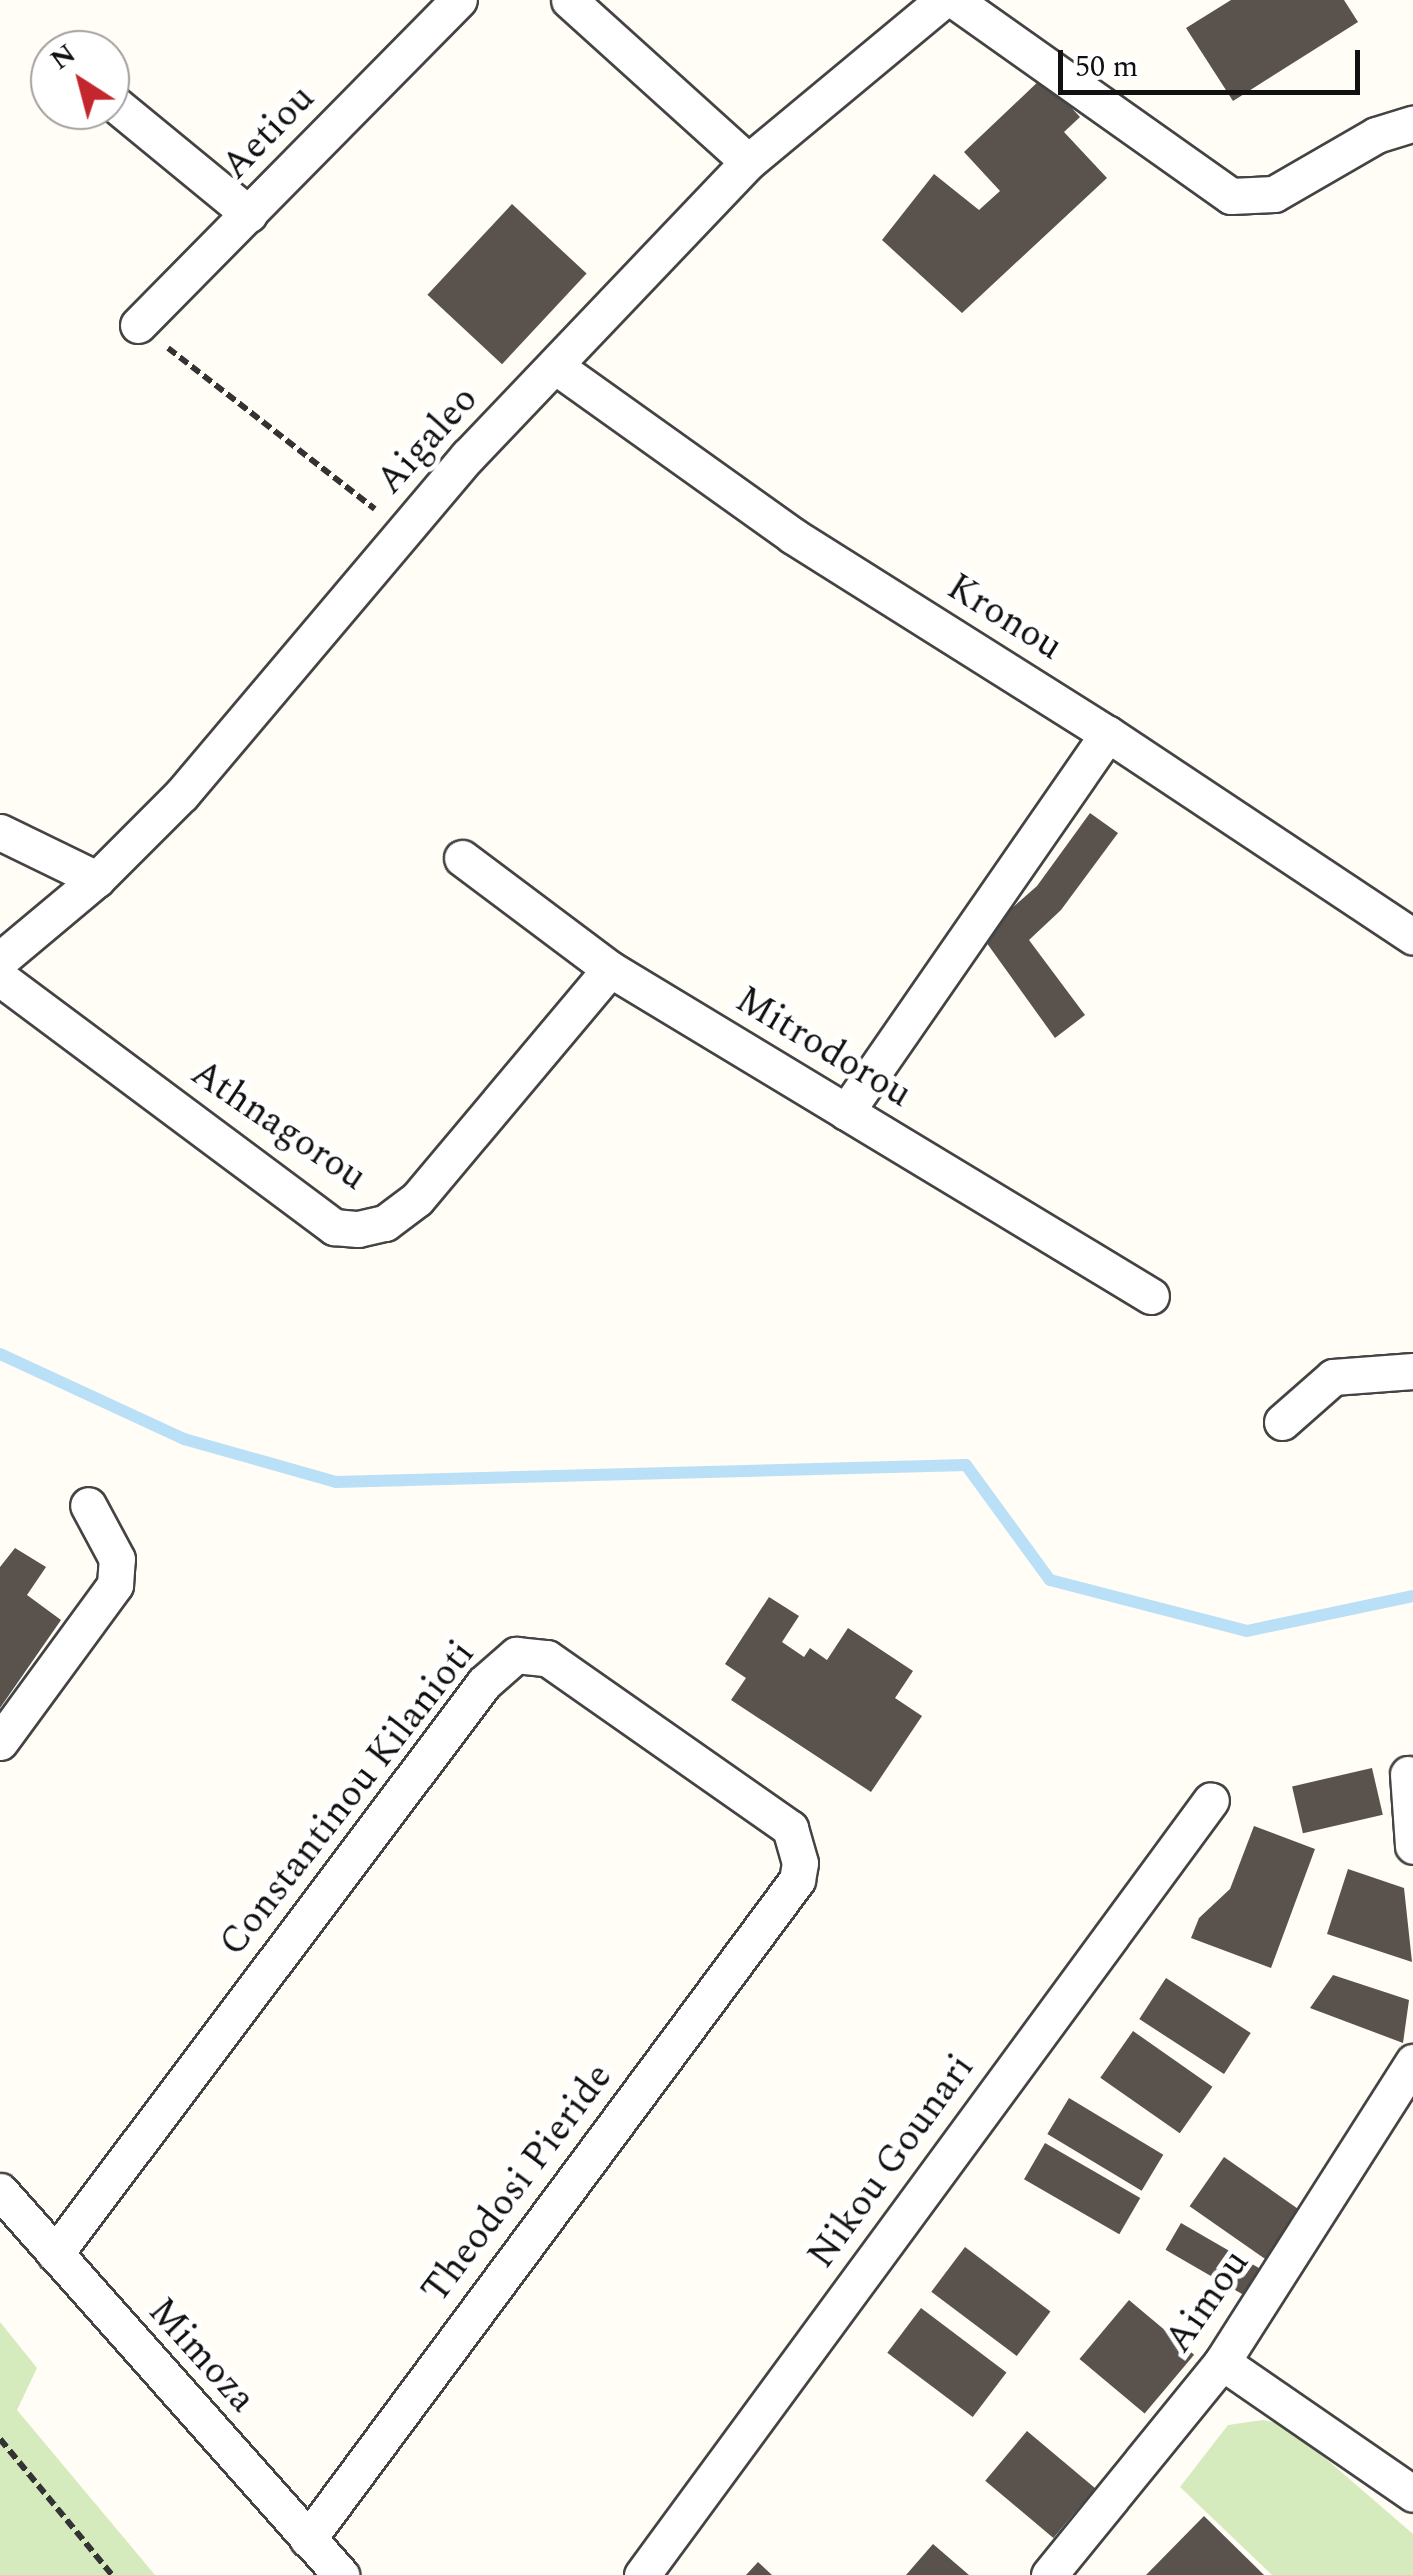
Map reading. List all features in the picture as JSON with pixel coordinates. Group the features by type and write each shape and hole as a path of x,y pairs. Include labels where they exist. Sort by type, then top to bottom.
{"street":[{"name":"Aetiou","path":"138,325 459,0"},
{"path":"569,0 748,162"},
{"name":"Aigaleo","path":"0,960 97,879 182,794 404,532 748,162 943,0"},
{"path":"954,0 1231,196 1274,194 1376,135 1413,124"},
{"path":"130,116 250,214"},
{"name":"Kronou","path":"555,366 792,536 1108,734 1413,936"},
{"path":"846,1112 1108,734"},
{"path":"0,832 97,879"},
{"name":"Mitrodorou","path":"462,858 610,969 1151,1296"},
{"name":"Athnagorou","path":"0,978 334,1227 358,1229 386,1223 417,1199 610,969"},
{"path":"1282,1422 1333,1376 1413,1371"},
{"path":"0,1742 115,1585 117,1558 88,1504"},
{"name":"Constantinou Kilanioti","path":"54,2254 484,1683 516,1655 547,1658 775,1813 796,1844 797,1880"},
{"path":"1408,1774 1413,1846"},
{"name":"Nikou Gounari","path":"642,2575 1211,1800"},
{"name":"Theodosi Pieride","path":"308,2539 797,1880"},
{"name":"Aimou","path":"1049,2575 1222,2362 1412,2073 1413,2062"},
{"name":"Mimoza","path":"0,2191 341,2575"},
{"path":"1222,2362 1413,2494"}],"path":[{"path":"138,325 404,532"},
{"path":"0,2439 112,2575"}],"green space":[{"path":"0,2322 37,2368 17,2410 155,2575 0,2575"},
{"path":"1263,2420 1287,2425 1413,2534 1413,2575 1272,2575 1180,2487 1228,2425"}],"building":[{"path":"1231,0 1344,0 1358,22 1233,101 1186,28"},
{"path":"1043,77 1080,117 1064,132 1107,178 962,313 882,240 934,174 979,210 1000,191 964,152"},
{"path":"512,204 587,274 502,364 427,295"},
{"path":"1090,813 1118,833 1061,910 1029,940 1085,1015 1055,1038 981,935 1037,886"},
{"path":"15,1548 46,1567 27,1595 61,1620 0,1708 0,1567"},
{"path":"769,1597 799,1616 782,1642 804,1657 810,1648 827,1660 848,1628 913,1671 895,1698 922,1716 871,1792 731,1700 746,1678 725,1664"},
{"path":"1372,1768 1383,1815 1303,1833 1292,1786"},
{"path":"1254,1826 1315,1849 1271,1968 1191,1938 1199,1918 1230,1889"},
{"path":"1348,1869 1404,1888 1412,1962 1327,1934"},
{"path":"1333,1975 1409,2000 1403,2043 1310,2008"},
{"path":"1166,1978 1251,2033 1224,2074 1139,2019"},
{"path":"1133,2031 1212,2087 1180,2133 1100,2078"},
{"path":"1069,2098 1163,2155 1142,2191 1047,2134"},
{"path":"1045,2143 1140,2198 1119,2234 1024,2179"},
{"path":"1224,2157 1304,2213 1270,2262 1190,2206"},
{"path":"1181,2223 1266,2272 1250,2299 1166,2250"},
{"path":"965,2247 1050,2311 1017,2356 931,2292"},
{"path":"1129,2300 1194,2355 1145,2414 1080,2359"},
{"path":"921,2308 1006,2372 973,2417 887,2353"},
{"path":"1027,2431 1095,2488 1053,2538 985,2481"},
{"path":"1204,2516 1264,2575 1146,2575"},
{"path":"933,2544 969,2575 906,2575"},
{"path":"758,2562 772,2575 746,2575"}],"waterway":[{"path":"0,1354 184,1439 336,1482 966,1465 1050,1580 1247,1631 1413,1596"}]}
